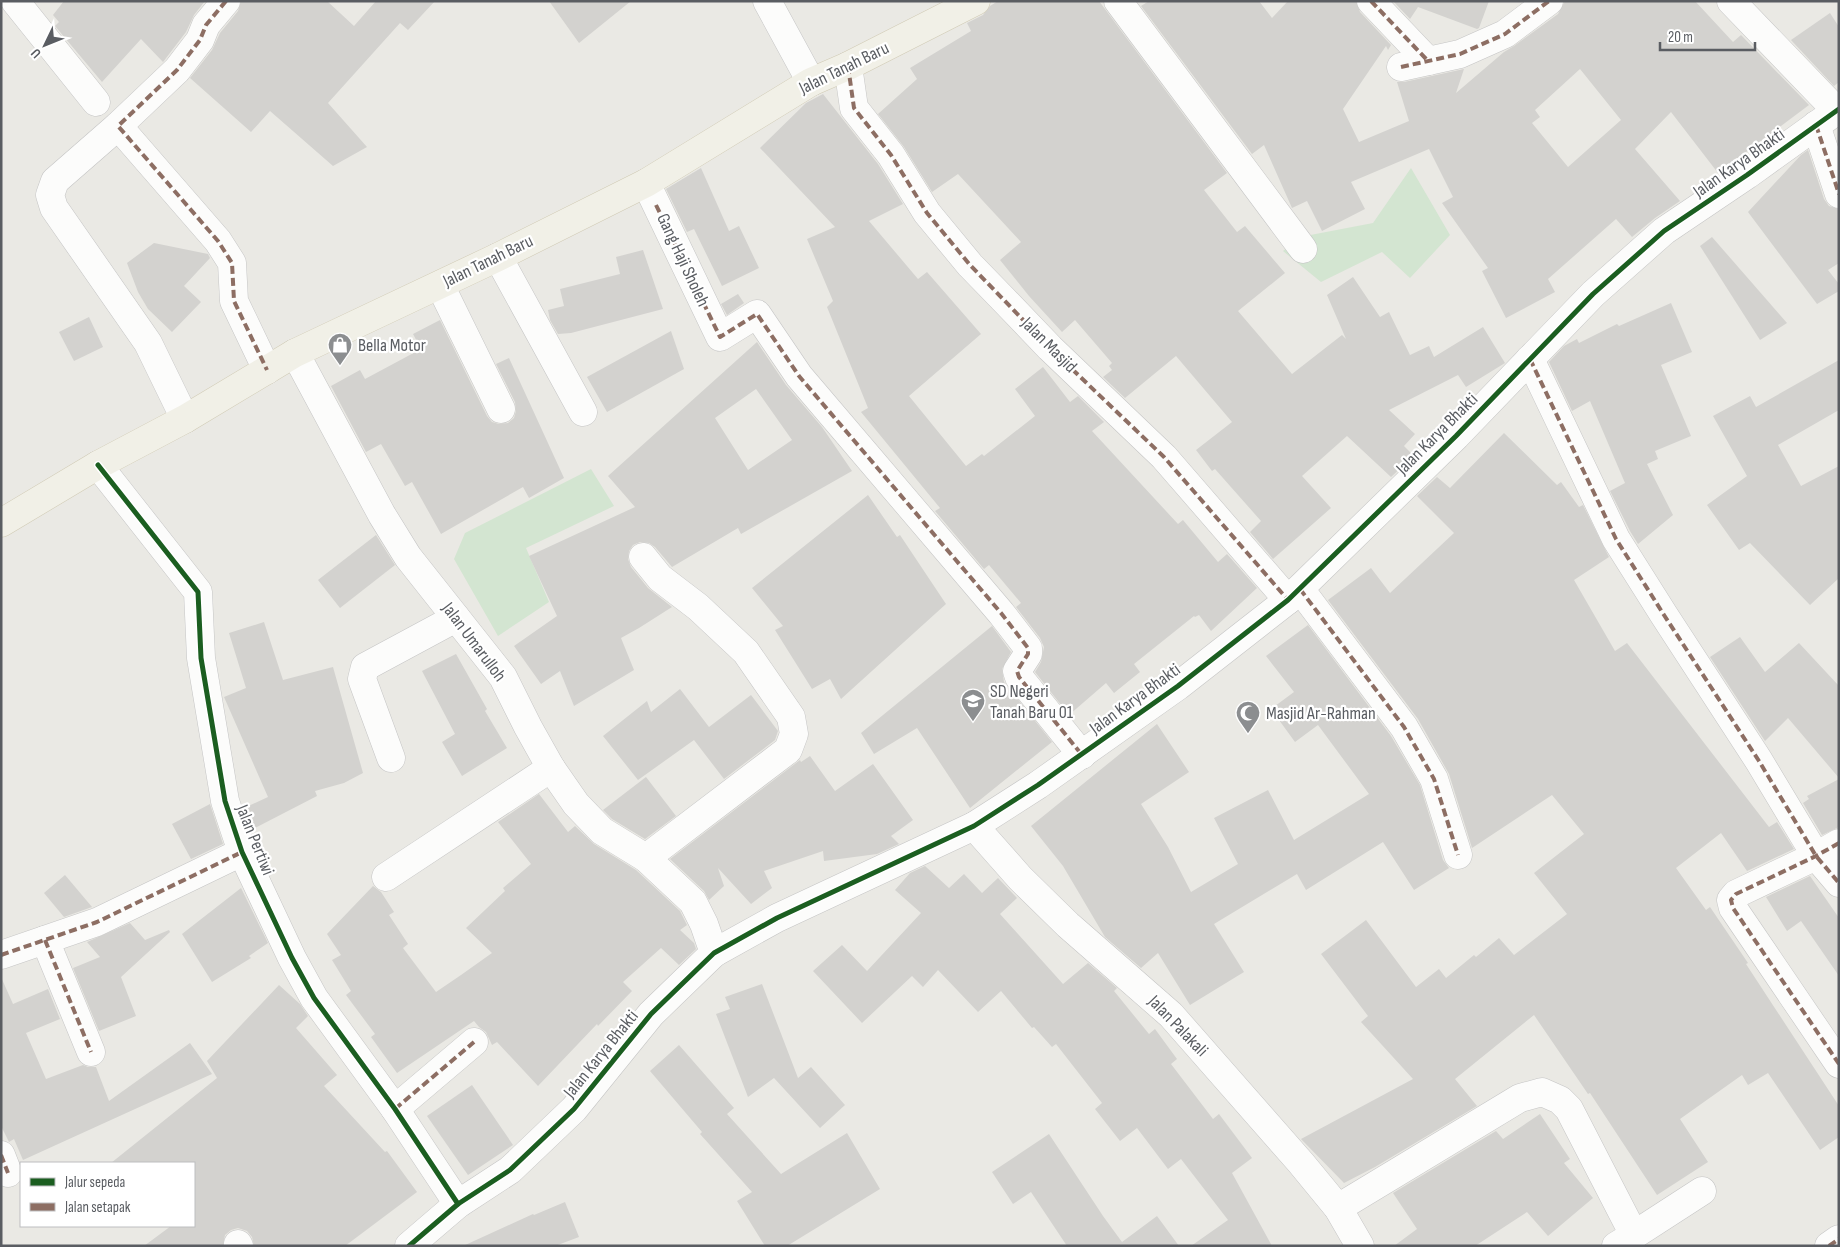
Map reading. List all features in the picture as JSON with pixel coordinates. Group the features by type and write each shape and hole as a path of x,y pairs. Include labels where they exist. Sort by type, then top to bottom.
{"main road":[{"name":"Jalan Tanah Baru","path":"1,523 98,465 179,407 263,361 295,354 498,257 646,183 806,72 848,66 976,1"}],"street":[{"path":"15,1 96,102"},
{"path":"179,407 148,343 54,208 50,194 55,181 118,126 176,70 200,40 206,25 226,1"},
{"path":"1118,1 1302,249"},
{"path":"1371,1 1428,61"},
{"path":"1401,67 1460,54 1506,34 1549,1"},
{"path":"1731,1 1830,115 1839,194"},
{"path":"772,9 806,72"},
{"name":"Jalan Masjid","path":"848,66 854,108 891,155 927,213 970,264 1050,348 1164,457 1294,595 1404,727 1434,779 1458,855"},
{"name":"Jalan Karya Bhakti","path":"409,1246 458,1204 510,1170 574,1109 651,1014 714,954 777,918 974,826 1038,785 1178,686 1294,595 1456,436 1593,294 1664,231 1747,175 1830,115"},
{"path":"118,126 218,241 232,263 234,301 263,361"},
{"name":"Gang Haji Sholeh","path":"646,183 720,337 757,314 799,376 1001,613 1028,648 1028,654 1017,670 1019,677 1082,754"},
{"path":"498,257 583,412"},
{"path":"440,285 500,409"},
{"name":"Jalan Umarulloh","path":"295,354 382,515 408,557 503,677 551,768 576,804 602,830 646,858 694,902 714,954"},
{"path":"1530,359 1616,539 1759,761 1827,850 1839,883"},
{"name":"Jalan Pertiwi","path":"98,465 198,592 201,658 225,801 242,852 292,958 314,998 395,1109 458,1204"},
{"path":"644,557 660,578 698,608 746,652 791,717 794,734 788,750 646,858"},
{"path":"391,758 362,679 365,667 456,618"},
{"path":"386,877 551,768"},
{"name":"Jalan Palakali","path":"974,826 1020,878 1068,925 1171,1015 1338,1208 1360,1246"},
{"path":"1827,850 1736,894 1731,900 1732,908 1839,1064"},
{"path":"1,956 97,922 242,852"},
{"path":"44,940 91,1052"},
{"path":"395,1109 474,1042"},
{"path":"1338,1208 1520,1098 1542,1092 1560,1100 1569,1109 1625,1240 1702,1191"},
{"path":"1829,1246 1839,1239"}],"green space":[{"path":"1411,168 1450,235 1410,278 1382,252 1321,282 1283,251 1300,237 1373,223"},
{"path":"591,469 614,506 526,548 549,602 498,636 454,559 465,533"}],"building":[{"path":"64,1 205,1 194,15 186,32 163,62 141,39 102,82 55,26 59,22 53,15"},
{"path":"241,1 327,1 354,26 376,1 435,1 408,30 400,23 328,103 367,147 333,166 270,111 251,132 190,78 212,50 220,33 238,11"},
{"path":"549,1 631,1 579,43"},
{"path":"998,1 1099,1 1227,173 1204,190 1237,232 1245,226 1285,273 1238,311 1292,374 1342,335 1346,339 1327,295 1353,277 1380,317 1389,312 1410,355 1429,346 1434,357 1483,327 1505,363 1466,387 1458,375 1389,410 1415,434 1404,446 1414,456 1391,477 1347,436 1302,476 1331,508 1273,559 1250,532 1261,521 1215,469 1212,471 1196,450 1232,422 1176,356 1125,398 1103,377 1112,370 1109,366 1112,363 1075,320 1062,332 1029,296 1000,260 1021,242 958,174 932,192 904,147 878,114 917,79 910,68 971,31 967,23 983,15 990,6"},
{"path":"1149,1 1259,1 1272,18 1288,1 1356,1 1360,12 1391,45 1388,50 1386,46 1343,109 1359,142 1409,121 1397,82 1464,69 1456,93 1504,52 1558,14 1565,1 1695,1 1733,42 1741,35 1809,105 1718,173 1671,112 1635,149 1680,201 1632,237 1616,219 1548,279 1555,292 1506,318 1482,271 1488,268 1442,203 1453,197 1429,149 1351,182 1365,209 1322,231 1307,201 1292,208 1264,145 1252,154 1141,6","holes":["1580,69 1621,120 1568,167 1532,123 1540,117 1535,110"]},
{"path":"1393,1 1489,1 1477,29 1418,7 1410,19"},
{"path":"1830,13 1839,27 1839,82 1834,86 1791,40"},
{"path":"823,94 878,164 903,204 869,221 918,279 927,272 981,334 909,396 966,466 982,454 984,456 1035,416 1015,389 1043,367 1070,402 1078,396 1104,422 1092,431 1178,524 1183,520 1218,562 1227,554 1257,588 1211,631 1199,615 1194,616 1134,664 1140,672 1114,693 1106,683 1069,715 1035,672 1041,662 1044,647 1040,638 1016,607 1021,603 989,565 984,569 935,511 940,508 861,412 868,408 827,307 833,301 807,239 835,227 760,148 806,103"},
{"path":"1808,150 1824,199 1829,206 1839,209 1839,263 1828,270 1839,284 1839,291 1817,304 1748,212 1801,155"},
{"path":"701,168 729,231 739,226 759,268 722,286 694,229 687,232 666,189"},
{"path":"1712,237 1787,323 1760,340 1700,246"},
{"path":"154,243 208,254 210,258 184,286 201,302 172,332 148,309 138,292 127,263"},
{"path":"643,250 663,309 571,333 558,334 550,320 548,310 564,306 560,289 620,274 616,257"},
{"path":"738,294 744,303 727,315 721,304"},
{"path":"1671,303 1692,352 1661,365 1691,436 1655,451 1658,459 1647,464 1673,515 1638,544 1610,491 1625,483 1590,401 1572,411 1549,362 1564,346 1577,339 1579,343 1617,324 1619,326"},
{"path":"89,317 103,347 74,361 59,332"},
{"path":"440,320 487,416 492,422 499,424 508,423 514,418 516,411 515,402 496,364 509,358 564,478 529,498 523,487 441,534 412,482 405,486 381,444 366,452 331,386 360,370 365,379 421,349 413,334"},
{"path":"671,331 684,369 607,412 587,377"},
{"path":"757,342 786,385 822,427 852,471 741,534 738,528 672,567 655,547 649,543 640,542 633,545 629,551 628,559 631,567 648,588 672,607 621,638 634,670 574,706 560,671 541,684 514,646 557,616 529,556 635,507 608,476","holes":["756,389 792,440 748,470 715,418"]},
{"path":"1839,360 1839,410 1778,445 1801,486 1839,466 1839,578 1810,605 1750,543 1739,550 1707,505 1747,476 1713,416 1750,396 1756,407"},
{"path":"1504,433 1557,485 1561,482 1579,507 1583,505 1609,557 1574,580 1615,651 1627,643 1769,827 1777,822 1794,849 1747,871 1721,833 1676,868 1706,910 1710,907 1839,1106 1839,1137 1820,1150 1768,1073 1748,1085 1742,1075 1680,1119 1708,1162 1657,1195 1590,1093 1588,1094 1534,1015 1455,1079 1477,1106 1375,1167 1344,1183 1301,1139 1413,1079 1361,1022 1368,1016 1321,954 1366,920 1416,987 1439,969 1446,978 1499,938 1514,955 1567,914 1534,873 1584,834 1552,795 1472,848 1449,774 1418,719 1328,600 1371,568 1390,593 1454,533 1417,496 1437,477 1450,488"},
{"path":"868,495 897,537 900,535 946,604 841,699 830,679 812,689 775,630 783,626 752,588"},
{"path":"376,535 395,565 340,608 318,580"},
{"path":"264,622 283,680 333,667 363,773 344,783 315,791 317,796 251,830 244,808 268,797 224,697 246,688 229,633"},
{"path":"1308,625 1391,736 1420,785 1443,860 1449,868 1414,890 1383,842 1306,890 1297,874 1214,924 1244,972 1190,1005 1158,953 1141,968 1105,937 1063,866 1031,826 1157,724 1189,772 1141,804 1168,847 1191,892 1238,864 1214,818 1268,790 1294,840 1369,794 1318,725 1295,742 1271,709 1294,692 1266,656"},
{"path":"992,626 1011,652 1002,669 1004,682 1052,742 970,808 917,728 874,754 861,733"},
{"path":"1740,637 1765,672 1799,643 1839,686 1839,778 1788,718 1765,741 1710,657"},
{"path":"456,654 487,709 485,711 507,748 462,776 442,742 455,734 422,671"},
{"path":"680,689 709,727 751,695 778,731 775,740 724,779 694,740 638,780 603,736 647,701 651,712"},
{"path":"810,756 835,791 873,764 913,820 891,836 899,844 877,854 824,861 823,851 764,871 772,888 751,904 718,868 724,886 709,900 704,891 670,859 800,760 801,762"},
{"path":"646,777 676,816 645,839 612,819 603,810"},
{"path":"1839,779 1839,827 1822,835 1803,803 1809,799 1807,796"},
{"path":"539,794 568,832 575,826 594,844 636,870 680,911 687,925 680,930 694,943 696,949 679,965 661,948 623,982 632,991 598,1026 597,1024 538,1086 497,1042 492,1045 486,1032 474,1021 397,1073 371,1037 375,1034 346,995 351,991 332,960 341,955 327,934 373,886 381,892 394,912 389,915 408,944 403,948 436,992 492,953 466,928 505,891 503,888 531,864 498,822"},
{"path":"210,804 223,844 191,859 172,824"},
{"path":"925,866 949,888 964,874 982,893 998,878 1017,898 1000,914 1063,984 1088,963 1117,988 1114,991 1149,1034 1155,1029 1177,1059 1171,1064 1213,1119 1219,1114 1252,1158 1232,1173 1272,1246 1191,1246 1228,1220 1181,1159 1168,1169 1137,1128 1120,1141 1095,1109 1102,1103 1056,1044 1052,1047 1034,1027 1032,1028 1001,991 978,1012 938,970 923,987 912,976 862,1023 813,971 842,945 867,971 921,913 895,890 910,873"},
{"path":"65,875 92,907 64,917 44,893"},
{"path":"1810,876 1839,918 1839,976 1801,921 1787,931 1766,897"},
{"path":"241,888 268,943 249,956 251,958 212,982 182,934"},
{"path":"130,923 145,940 169,930 170,932 121,977 136,1016 99,1031 73,968 100,957 87,942"},
{"path":"1,977 13,1004 48,989 60,1019 26,1033 46,1079 83,1065 96,1067 109,1101 190,1043 212,1074 23,1160 14,1139 9,1142 1,1126"},
{"path":"762,984 798,1078 811,1067 845,1105 820,1128 774,1078 748,1097 716,1014 730,1009 725,997"},
{"path":"279,985 300,1004 308,1016 296,1028 337,1075 324,1086 385,1152 387,1151 417,1192 345,1246 254,1246 252,1237 247,1231 238,1228 231,1230 225,1235 223,1246 144,1246 170,1227 195,1227 195,1162 112,1162 217,1078 207,1061"},
{"path":"679,1045 734,1108 727,1114 781,1174 847,1133 880,1189 787,1246 765,1246 737,1201 752,1192 700,1134 702,1132 650,1071"},
{"path":"472,1085 513,1145 468,1175 427,1116"},
{"path":"1540,1114 1570,1159 1564,1163 1593,1198 1548,1236 1527,1212 1475,1246 1394,1246 1417,1229 1393,1193 1496,1131 1503,1139"},
{"path":"1049,1134 1122,1242 1157,1216 1179,1246 1067,1246 1031,1192 1013,1204 992,1172"},
{"path":"565,1202 579,1237 555,1246 463,1246 533,1214"}],"marked path":[{"path":"226,1 206,25 200,40 177,70 118,126 218,241 232,263 234,301 267,370"},
{"path":"1371,1 1428,61"},
{"path":"1401,67 1460,54 1505,34 1549,1"},
{"path":"848,66 854,108 891,155 927,213 970,265 1050,348 1164,457 1288,600"},
{"path":"1816,125 1839,194"},
{"path":"656,205 720,337 757,314 799,376 1001,613 1028,648 1028,654 1017,671 1019,677 1082,755"},
{"path":"1530,359 1616,539 1759,761 1816,856 1839,883"},
{"path":"1300,589 1404,727 1434,779 1458,855"},
{"path":"1839,843 1736,894 1731,900 1733,908 1839,1064"},
{"path":"1,955 97,922 242,852"},
{"path":"45,940 91,1052"},
{"path":"395,1109 474,1042"},
{"path":"1,1155 8,1173"},
{"path":"1829,1246 1839,1239"}],"cycle path":[{"path":"409,1246 458,1204 510,1170 574,1109 651,1014 714,953 777,918 974,826 1038,785 1178,686 1288,600 1456,436 1593,294 1664,231 1747,175 1839,109"},
{"path":"98,465 198,592 201,658 225,801 242,852 292,958 314,998 395,1109 458,1204"}],"place":[{"name":"Bella Motor","path":"340,366"},
{"name":"SD Negeri Tanah Baru 01","path":"973,722"},
{"name":"Masjid Ar-Rahman","path":"1248,734"}]}
